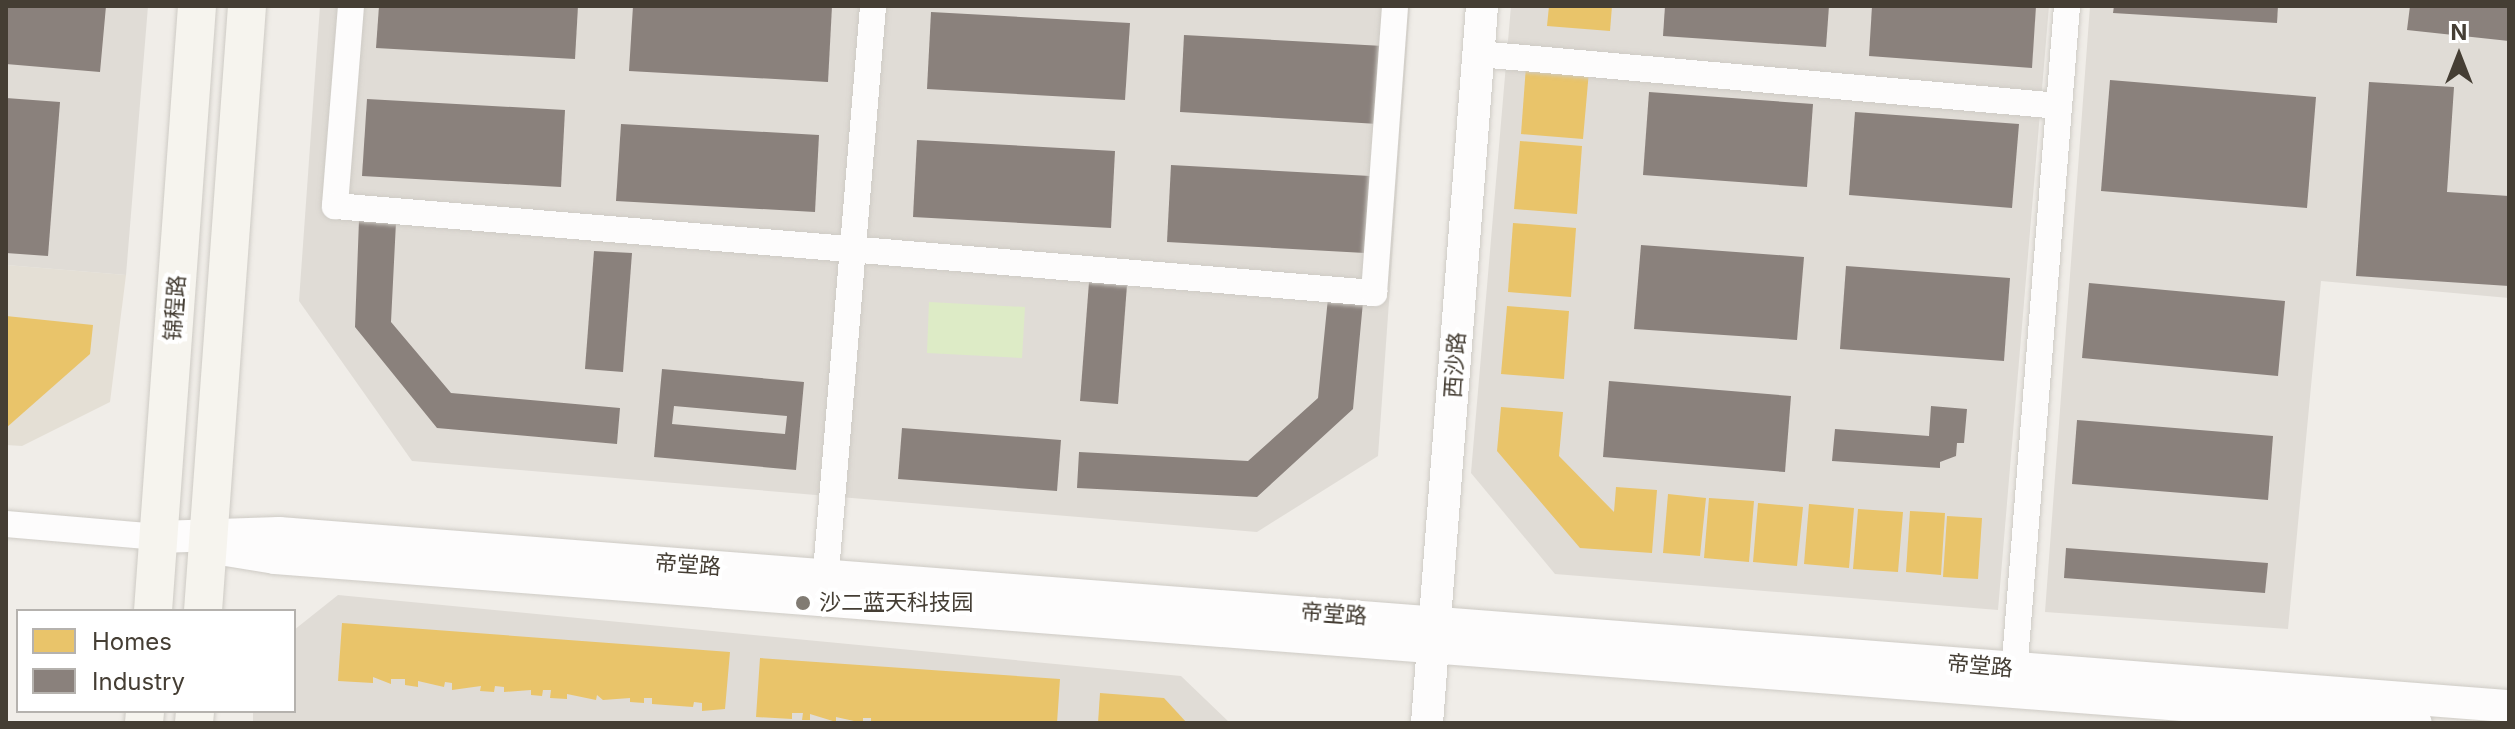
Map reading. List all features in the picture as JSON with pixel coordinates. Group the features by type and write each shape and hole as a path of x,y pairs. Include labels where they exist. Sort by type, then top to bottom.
{"main road":[{"name":"锦程路","path":"153,609 197,6"},
{"path":"203,609 247,6"}],"street":[{"path":"351,6 335,206 1374,293 1395,6"},
{"path":"825,587 873,6"},
{"name":"西沙路","path":"1427,723 1482,6"},
{"path":"2014,681 2067,6"},
{"path":"1479,54 2059,106"},
{"name":"帝堂路","path":"6,524 208,540 275,558 825,587 2014,681 2416,723"},
{"name":"帝堂路","path":"2014,681 2509,706"}],"shaded area":[{"path":"6,6 148,6 126,275 6,265"},
{"path":"320,6 1410,6 1378,456 1257,532 412,461 299,301"},
{"path":"1511,6 2049,6 1998,610 1555,574 1471,473"},
{"path":"2090,6 2509,6 2509,298 2321,281 2288,629 2045,612"},
{"path":"6,265 126,275 110,402 22,446 6,445"},
{"path":"338,595 1181,676 1230,723 253,723 253,713 296,713 296,628"}],"green space":[{"path":"929,302 1025,307 1022,358 927,353"}],"building: Homes":[{"path":"1549,6 1612,6 1610,31 1547,26"},
{"path":"1526,66 1589,71 1583,139 1521,134"},
{"path":"1520,141 1582,146 1577,214 1514,209"},
{"path":"1513,223 1576,228 1571,297 1508,292"},
{"path":"1507,306 1569,311 1564,379 1501,374"},
{"path":"6,316 93,325 90,354 6,428"},
{"path":"1501,407 1563,412 1559,456 1614,512 1616,487 1657,490 1652,553 1580,548 1497,451"},
{"path":"1668,494 1706,498 1700,556 1663,553"},
{"path":"1709,498 1754,501 1749,562 1704,558"},
{"path":"1758,503 1803,507 1797,566 1753,562"},
{"path":"1809,504 1854,508 1849,568 1804,564"},
{"path":"1858,509 1903,512 1898,572 1853,569"},
{"path":"1910,511 1945,513 1941,575 1906,572"},
{"path":"1947,516 1982,518 1978,579 1943,577"},
{"path":"342,623 730,652 725,709 702,711 702,703 694,702 693,707 652,704 652,698 644,698 644,703 630,702 630,698 603,700 597,695 596,700 567,694 567,699 550,698 551,690 543,690 542,696 531,695 531,690 504,692 504,687 495,686 494,692 480,691 481,686 452,690 452,683 445,682 444,687 418,681 418,687 405,685 405,679 391,679 391,684 373,677 373,683 338,681"},
{"path":"760,658 1060,679 1057,723 871,723 871,718 863,718 863,723 836,717 836,722 810,714 810,720 802,720 803,713 792,713 792,719 756,717"},
{"path":"1100,693 1164,698 1187,723 1098,723"}],"building: Industry":[{"path":"6,6 106,6 100,72 6,64"},
{"path":"379,6 578,6 575,59 376,48"},
{"path":"633,6 832,6 828,82 629,71"},
{"path":"1665,6 1829,6 1826,47 1663,36"},
{"path":"1872,6 2036,6 2032,68 1869,56"},
{"path":"2114,6 2278,6 2277,23 2113,13"},
{"path":"2410,6 2509,8 2509,41 2407,30"},
{"path":"931,12 1130,23 1125,100 927,89"},
{"path":"1184,35 1383,46 1378,124 1180,112"},
{"path":"2110,80 2316,97 2307,208 2101,191"},
{"path":"2369,82 2454,87 2447,192 2509,196 2509,286 2356,276"},
{"path":"1649,92 1813,104 1807,187 1643,175"},
{"path":"6,98 60,102 48,256 6,253"},
{"path":"367,99 565,110 561,187 362,176"},
{"path":"1855,112 2019,124 2012,208 1849,195"},
{"path":"621,124 819,135 815,212 616,201"},
{"path":"917,140 1115,151 1111,228 913,217"},
{"path":"1171,165 1370,176 1365,253 1167,242"},
{"path":"359,220 396,222 391,322 451,393 620,408 617,444 437,428 355,327"},
{"path":"1641,245 1804,257 1797,340 1634,329"},
{"path":"594,251 632,253 623,372 585,369"},
{"path":"1846,266 2010,278 2004,361 1840,349"},
{"path":"1089,282 1127,285 1118,404 1080,401"},
{"path":"2089,283 2285,301 2278,376 2082,358"},
{"path":"1328,298 1363,302 1353,409 1257,497 1077,488 1079,452 1248,461 1318,398"},
{"path":"662,369 804,382 796,470 654,457","holes":["674,406 787,416 785,434 672,424"]},
{"path":"1609,381 1791,396 1785,472 1603,457"},
{"path":"1931,406 1967,409 1964,443 1957,443 1956,456 1940,462 1940,468 1832,461 1835,429 1929,436"},
{"path":"2077,420 2273,436 2268,500 2072,484"},
{"path":"902,428 1061,440 1057,491 898,479"},
{"path":"2066,548 2268,563 2265,593 2064,578"}],"place":[{"name":"沙二蓝天科技园","path":"803,603"}]}
